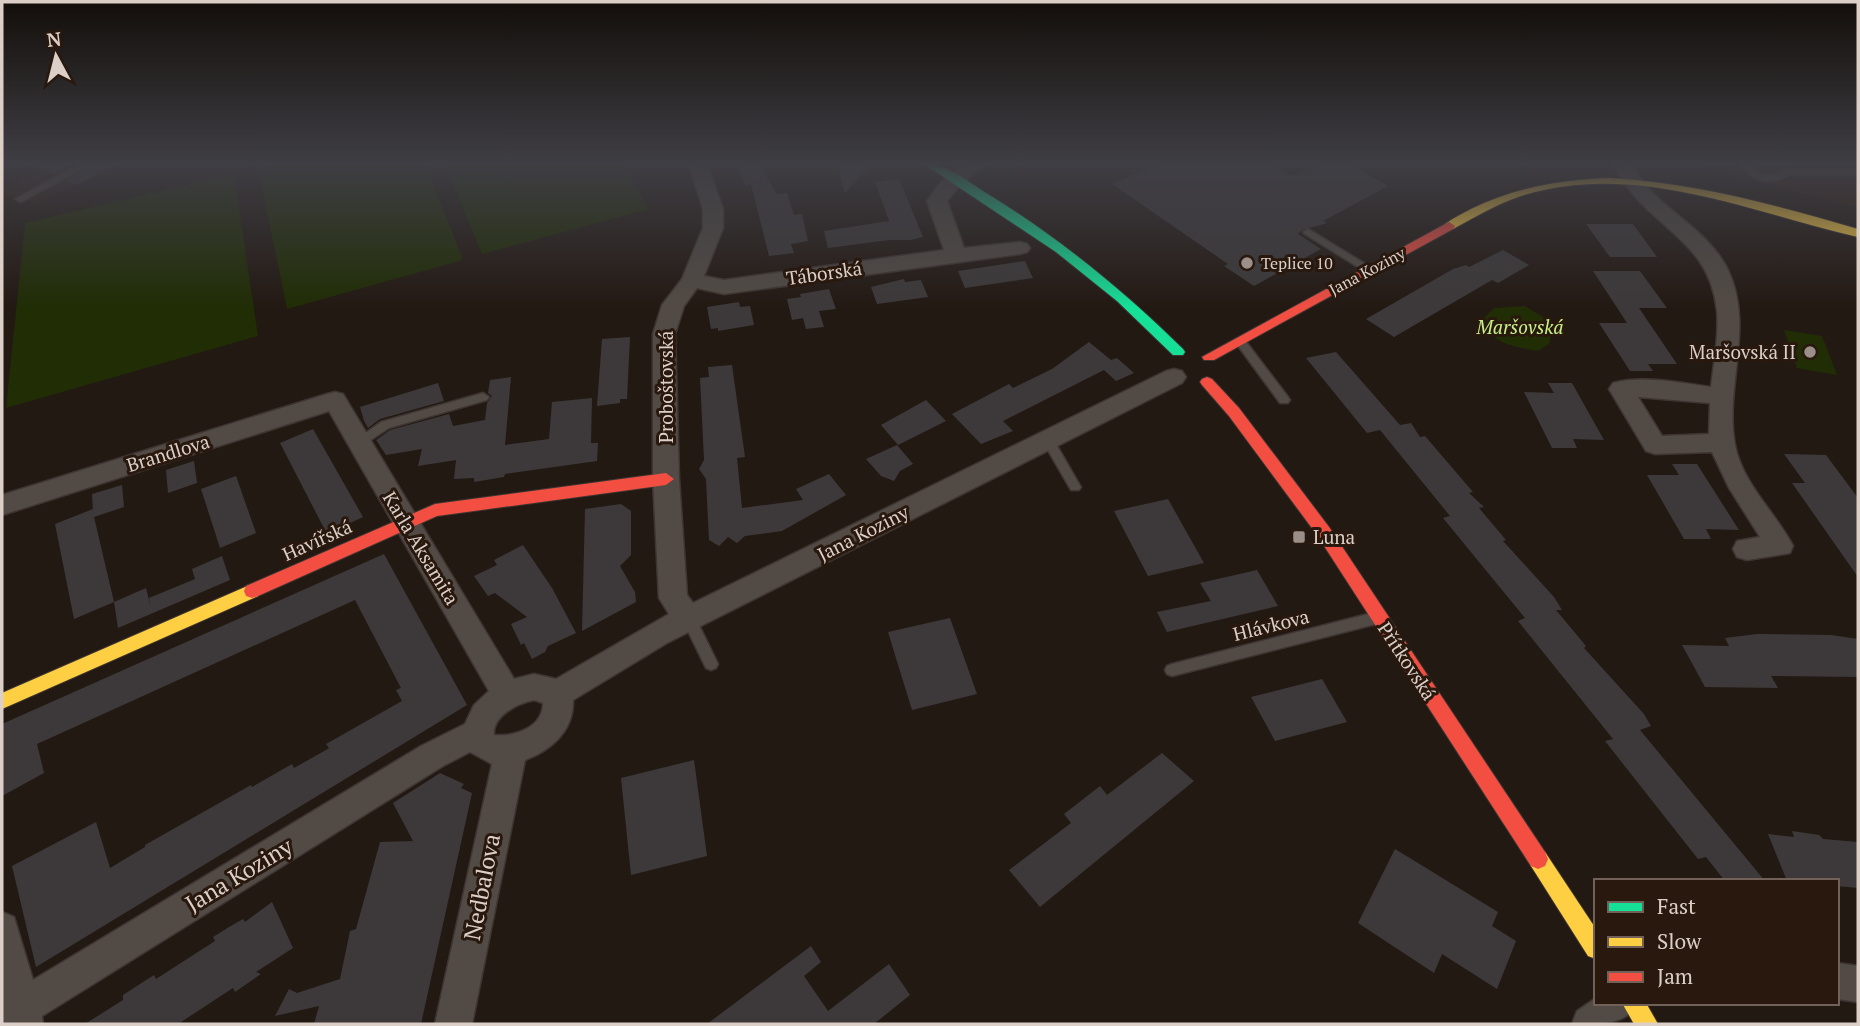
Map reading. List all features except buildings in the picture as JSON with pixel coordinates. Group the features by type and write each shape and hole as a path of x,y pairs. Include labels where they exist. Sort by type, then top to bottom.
{"street":[{"name":"Proboštovská","path":"688,619 673,598 666,479 664,334 673,305 692,280 713,228 713,212"},
{"path":"941,212 956,255"},
{"path":"1009,212 1081,264 1156,329 1176,364 1190,384 1207,382 1217,373 1217,366 1209,357 1193,351 1176,364"},
{"name":"Jana Koziny","path":"1209,357 1478,212"},
{"path":"1663,212 1702,246 1718,271 1726,302 1729,336 1722,396 1722,443 1726,461 1780,545 1747,549"},
{"name":"Jana Koziny","path":"1784,212 1858,233"},
{"name":"Táborská","path":"692,280 723,287 1020,248"},
{"name":"Jana Koziny","path":"16,1017 432,756 477,733 485,713 507,696 534,687 546,688 556,695 630,648 1048,440 1176,364"},
{"name":"Přítkovská","path":"1207,382 1234,412 1323,531 1594,944"},
{"path":"1722,396 1656,389 1621,389 1655,445 1722,443"},
{"name":"Karla Aksamita","path":"335,400 405,524 491,664 507,696"},
{"name":"Brandlova","path":"2,505 335,400"},
{"name":"Havířská","path":"2,701 435,510 666,479"},
{"path":"477,733 478,740 487,749 511,750 531,743 550,727 558,711 556,695"},
{"name":"Nedbalova","path":"454,1024 511,750"},
{"path":"2,929 16,1017"},
{"path":"1839,981 1858,984"},
{"path":"1590,1024 1617,1005"},
{"path":"1634,1005 1647,1024"}],"lane":[{"path":"1308,232 1369,270"},
{"path":"1240,341 1284,400"},
{"path":"359,443 384,425 483,397"},
{"path":"1048,440 1075,487"},
{"name":"Hlávkova","path":"1172,670 1379,617"},
{"path":"688,619 711,664"}],"green space":[{"path":"72,212 240,212 258,336 6,408 25,223"},
{"path":"267,212 444,212 463,260 287,309"},
{"path":"465,212 638,212 482,254"},
{"name":"Maršovská","path":"1525,306 1543,317 1552,328 1549,344 1538,351 1498,340 1481,321 1494,308"},
{"name":"Maršovská II","path":"1784,330 1822,336 1837,375 1797,368"}],"traffic: fast":[{"path":"1007,212 1091,273 1178,352"}],"traffic: slow":[{"path":"1449,226 1477,212"},
{"path":"1785,212 1858,233"},
{"path":"2,701 252,591"},
{"path":"1538,859 1594,945"},
{"path":"1634,1005 1647,1024"}],"traffic: jam":[{"path":"1209,357 1449,226"},
{"path":"1207,382 1234,412 1323,531 1538,859"},
{"path":"252,591 435,510 666,479"}],"place":[{"name":"Teplice 10","path":"1247,263"},
{"name":"Maršovská II","path":"1810,352"},
{"name":"Luna","path":"1299,537"}]}
